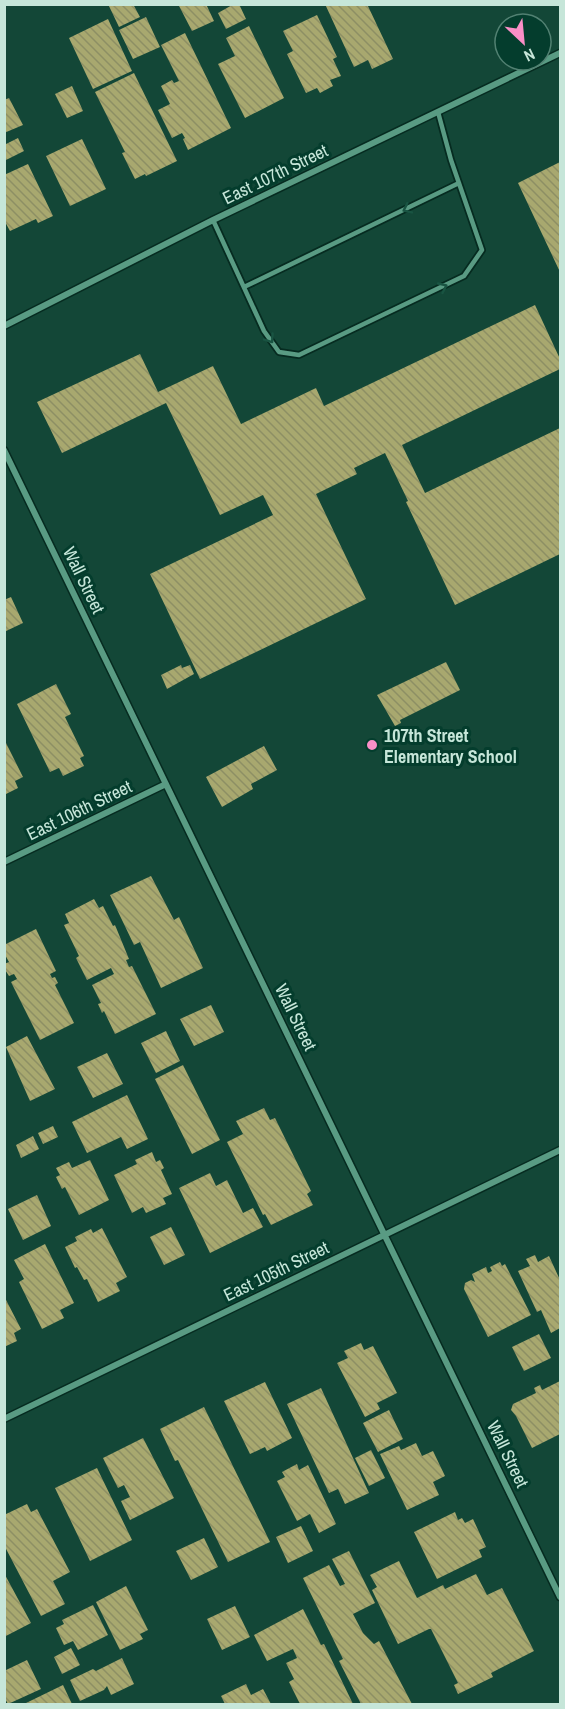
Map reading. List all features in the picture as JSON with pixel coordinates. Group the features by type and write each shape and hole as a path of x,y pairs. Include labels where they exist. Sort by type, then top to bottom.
{"street":[{"name":"East 107th Street","path":"4,326 213,220 561,53"},
{"name":"Wall Street","path":"4,450 561,1597"},
{"name":"East 106th Street","path":"4,862 166,784"},
{"name":"East 105th Street","path":"4,1419 561,1150"}],"lane":[{"path":"213,220 264,331 279,352 299,356 464,276 482,250 438,112"},
{"path":"244,287 459,183"}],"building":[{"path":"108,4 133,4 140,17 119,27"},
{"path":"178,4 206,4 214,21 192,31"},
{"path":"234,4 239,4 246,19 226,29 218,13"},
{"path":"325,4 367,4 393,59 372,69 368,60 354,67"},
{"path":"317,15 337,57 333,59 341,76 330,80 333,86 320,93 317,88 306,93 287,54 293,51 283,31"},
{"path":"146,17 160,47 133,59 119,30"},
{"path":"108,19 132,71 93,89 69,38"},
{"path":"249,26 284,98 245,118 218,64 235,56 226,38"},
{"path":"185,33 231,128 188,150 182,133 172,138 158,110 170,104 161,86 172,80 174,83 179,81 161,45"},
{"path":"134,73 177,161 135,179 122,153 125,152 95,92"},
{"path":"72,86 83,111 67,118 55,94"},
{"path":"9,98 23,125 4,133 4,100"},
{"path":"18,138 24,151 4,161 4,145"},
{"path":"82,139 106,189 70,206 46,156"},
{"path":"560,162 560,272 518,183"},
{"path":"28,164 53,216 38,223 36,219 10,231 4,220 4,175"},
{"path":"535,305 560,359 560,369 402,445 425,493 560,428 560,554 455,605 385,453 354,468 357,474 316,494 366,599 200,679 150,574 273,515 263,495 220,515 166,403 62,453 37,402 140,354 158,392 213,366 241,424 316,388 324,406"},
{"path":"11,597 23,623 4,632 4,600"},
{"path":"446,662 460,690 400,720 401,723 395,726 377,695"},
{"path":"181,665 182,668 190,665 194,674 167,689 161,675"},
{"path":"56,684 71,714 65,717 84,756 80,758 84,766 63,776 59,768 50,772 17,704"},
{"path":"4,739 23,777 15,781 18,788 4,795"},
{"path":"264,746 277,770 251,784 253,789 222,807 206,777"},
{"path":"151,876 174,920 179,917 203,968 161,988 140,942 134,945 110,895"},
{"path":"94,899 99,908 103,906 113,926 115,925 129,959 126,960 129,967 132,966 156,1014 115,1034 104,1011 102,1013 98,1004 101,1003 92,985 114,974 111,968 87,980 76,958 79,956 64,925 69,923 65,914"},
{"path":"36,929 56,971 50,974 58,983 55,985 74,1023 40,1040 11,982 17,979 14,974 9,976 4,968 4,964 9,962 4,953 4,945"},
{"path":"211,1005 224,1032 194,1046 180,1019"},
{"path":"166,1031 180,1061 156,1073 141,1043"},
{"path":"27,1036 55,1089 30,1101 6,1047"},
{"path":"107,1053 123,1084 93,1098 77,1067"},
{"path":"183,1065 220,1140 192,1154 155,1079"},
{"path":"127,1095 148,1139 127,1149 121,1137 87,1153 72,1122"},
{"path":"264,1108 270,1120 275,1118 311,1191 307,1194 313,1205 271,1225 265,1214 263,1215 227,1142 243,1134 236,1121"},
{"path":"53,1126 58,1137 43,1144 38,1133"},
{"path":"33,1136 39,1149 21,1158 16,1145"},
{"path":"152,1152 156,1162 160,1160 164,1168 161,1170 172,1194 163,1198 166,1204 146,1213 143,1207 132,1213 114,1175 137,1164 135,1160"},
{"path":"90,1160 109,1200 79,1215 65,1187 62,1189 56,1177 60,1175 56,1168 69,1162 72,1168"},
{"path":"210,1173 216,1186 227,1180 243,1213 253,1208 263,1227 210,1253 179,1188"},
{"path":"37,1195 51,1226 23,1240 8,1209"},
{"path":"171,1227 185,1255 164,1265 150,1237"},
{"path":"102,1228 127,1277 116,1283 120,1291 98,1302 87,1279 84,1280 77,1267 75,1268 65,1247 77,1241 75,1237 91,1229 93,1233"},
{"path":"45,1244 74,1303 60,1310 64,1318 42,1329 19,1282 24,1279 14,1260"},
{"path":"535,1255 538,1262 549,1256 560,1280 560,1328 551,1333 541,1310 537,1312 518,1271 530,1266 526,1259"},
{"path":"500,1262 502,1266 505,1264 531,1315 488,1337 464,1289 465,1283 471,1280 475,1282 472,1274 486,1267 488,1273 492,1271 490,1267"},
{"path":"4,1296 21,1329 14,1333 17,1341 4,1347"},
{"path":"539,1334 551,1358 524,1371 512,1347"},
{"path":"361,1343 364,1350 373,1346 397,1393 377,1403 380,1409 365,1417 337,1363 348,1358 344,1351"},
{"path":"560,1381 560,1434 532,1448 511,1410 513,1404 536,1393 534,1388 540,1385 542,1390"},
{"path":"265,1382 292,1438 267,1451 265,1447 250,1454 224,1401"},
{"path":"321,1388 369,1493 345,1504 338,1489 329,1493 287,1404"},
{"path":"204,1407 270,1542 228,1562 178,1460 175,1461 160,1429"},
{"path":"389,1410 403,1439 378,1452 363,1423"},
{"path":"143,1438 174,1498 130,1520 121,1501 130,1497 124,1485 118,1488 103,1458"},
{"path":"416,1443 422,1456 433,1451 445,1476 433,1482 439,1495 407,1510 380,1454 399,1446 401,1450"},
{"path":"371,1450 385,1478 369,1486 355,1458"},
{"path":"297,1464 299,1470 308,1465 336,1524 319,1533 310,1514 297,1521 277,1481 285,1477 282,1472"},
{"path":"97,1468 132,1540 90,1561 55,1488"},
{"path":"27,1504 31,1512 37,1509 70,1572 53,1581 65,1604 41,1616 4,1545 4,1515"},
{"path":"455,1512 458,1520 462,1518 465,1523 473,1519 486,1547 479,1550 482,1557 437,1579 414,1532"},
{"path":"301,1526 313,1551 288,1563 276,1537"},
{"path":"204,1538 218,1567 191,1580 176,1551"},
{"path":"349,1551 375,1603 353,1614 363,1633 374,1644 379,1641 412,1704 361,1704 339,1661 343,1659 303,1578 329,1565 340,1586 345,1584 332,1559"},
{"path":"399,1561 417,1598 443,1585 445,1589 476,1574 487,1595 502,1588 534,1651 491,1673 493,1677 458,1694 454,1685 458,1683 431,1629 398,1644 372,1590 377,1587 370,1575"},
{"path":"4,1573 31,1623 4,1637"},
{"path":"126,1586 148,1630 140,1634 143,1639 120,1650 96,1602"},
{"path":"93,1605 108,1635 78,1650 73,1641 64,1645 56,1628 64,1624 62,1620"},
{"path":"235,1606 250,1637 222,1650 207,1619"},
{"path":"303,1609 321,1645 324,1644 353,1704 300,1704 289,1682 294,1679 286,1663 297,1658 293,1649 267,1661 254,1635"},
{"path":"71,1648 80,1665 62,1674 54,1657"},
{"path":"122,1658 134,1684 111,1695 107,1686 104,1690 80,1701 70,1680 93,1669 96,1671"},
{"path":"27,1660 41,1689 8,1704 4,1697 4,1671"},
{"path":"246,1684 251,1695 263,1689 271,1704 225,1704 221,1696"},
{"path":"63,1685 72,1704 24,1704"}],"place":[{"name":"107th Street Elementary School","path":"372,745"}]}
